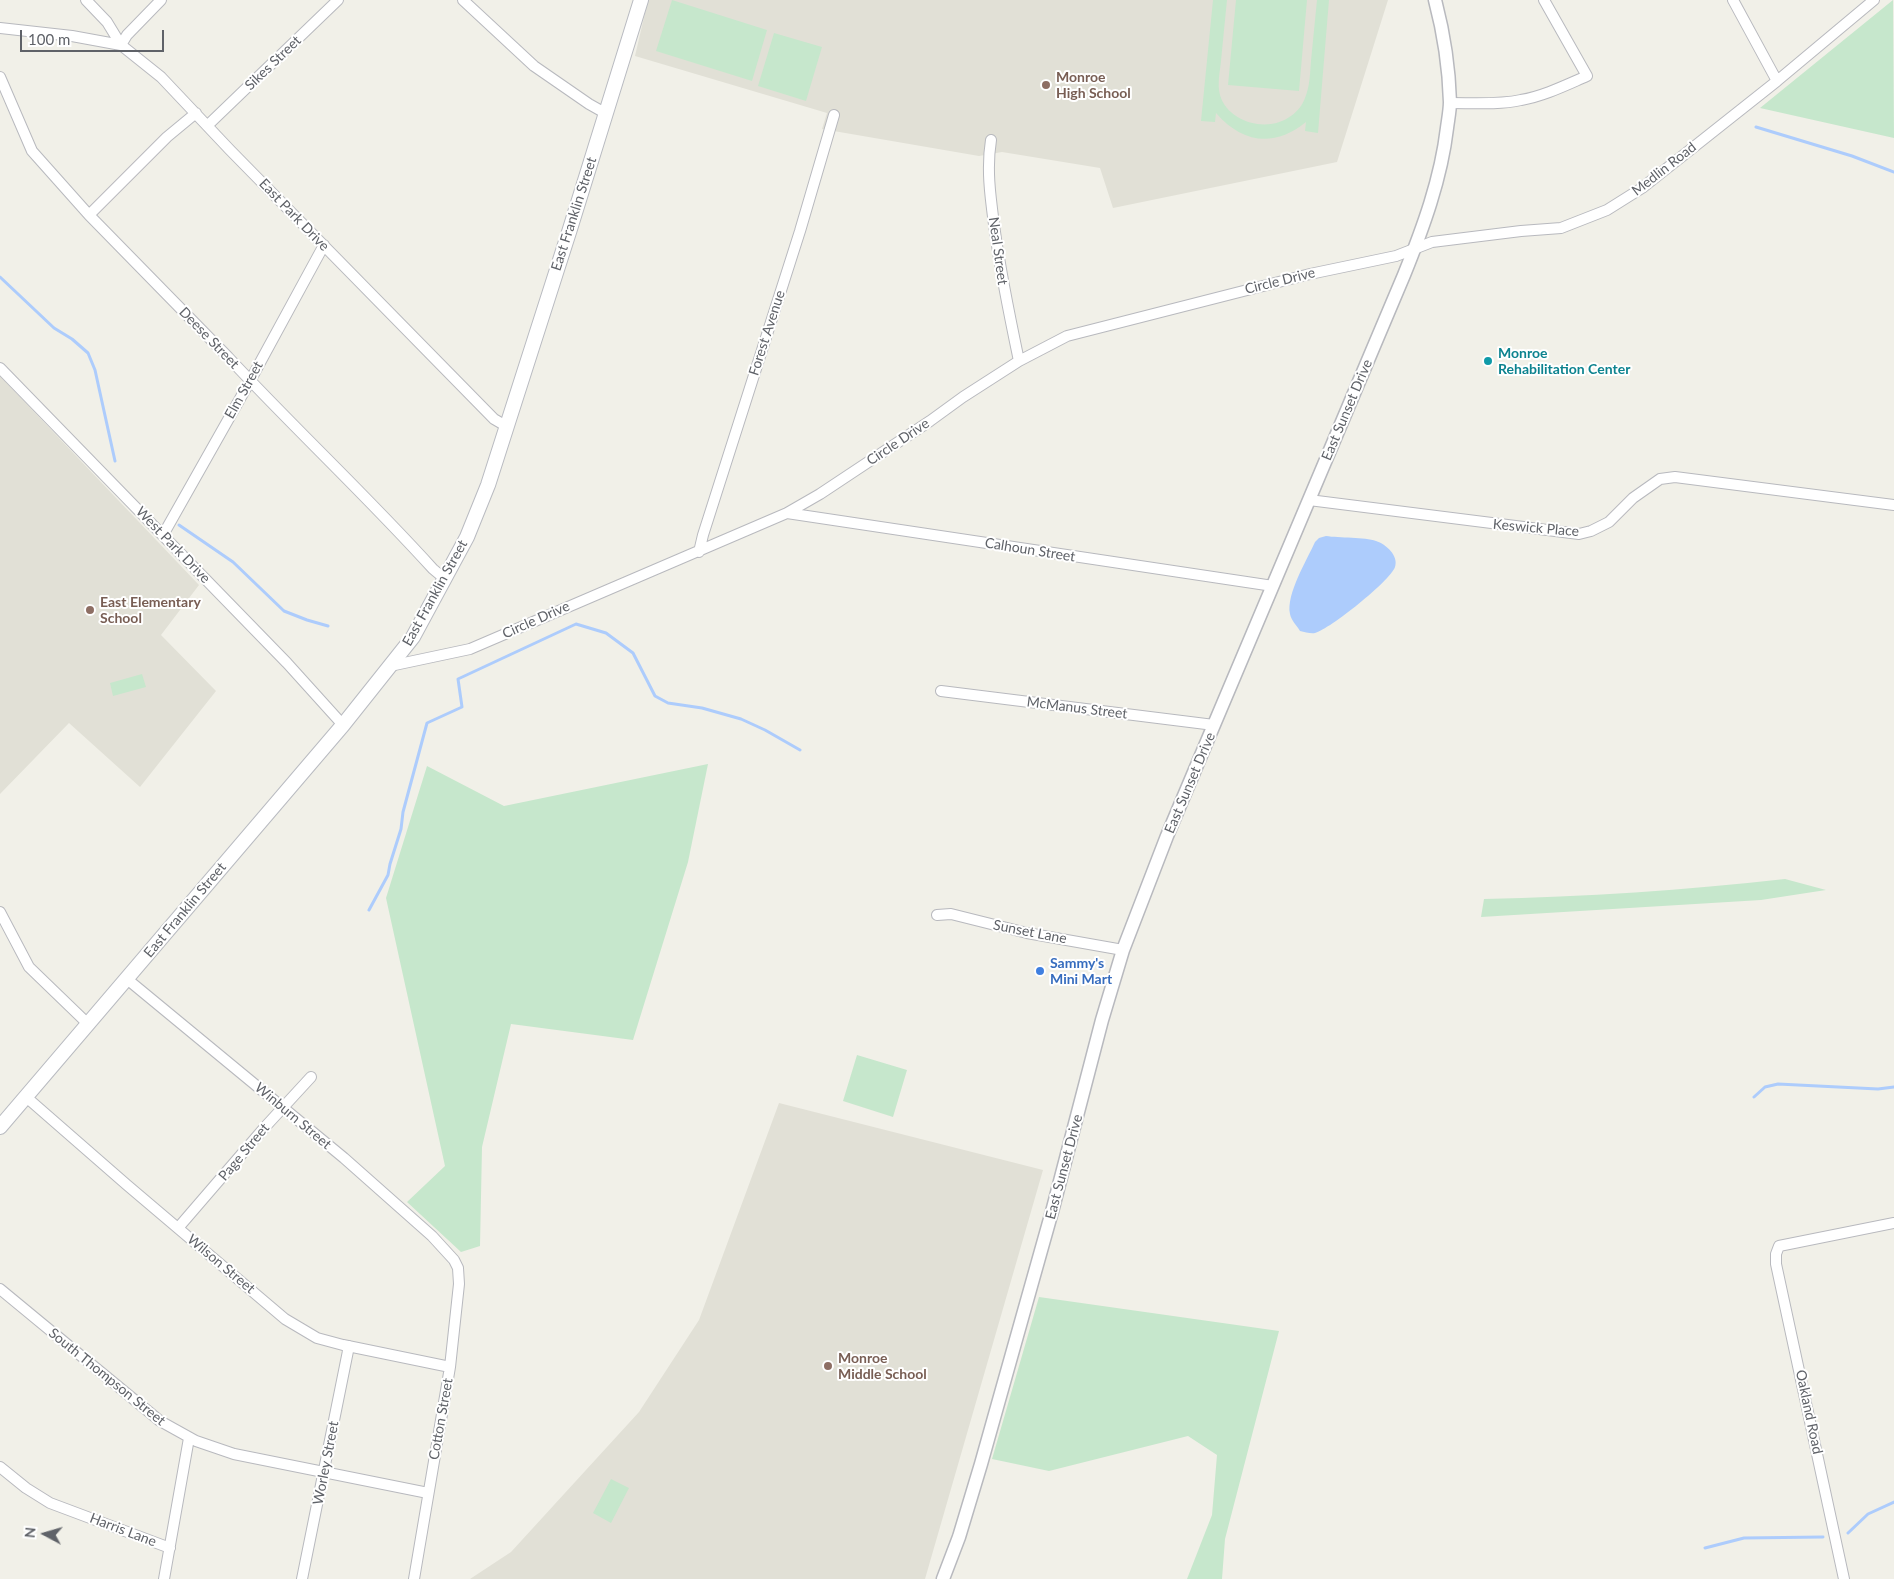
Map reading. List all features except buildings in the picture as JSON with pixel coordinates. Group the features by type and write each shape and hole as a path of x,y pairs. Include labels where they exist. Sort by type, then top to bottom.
{"main road":[{"name":"East Franklin Street","path":"0,1127 343,725 413,637 446,579 488,485 641,0"}],"street":[{"name":"East Park Drive","path":"86,0 107,22 121,45 161,77 494,419 506,426"},
{"path":"0,28 72,36 121,45 127,35 161,0"},
{"name":"Sikes Street","path":"208,126 338,0"},
{"path":"463,0 534,66 605,113"},
{"name":"East Sunset Drive","path":"943,1579 959,1537 982,1464 1054,1208 1099,1032 1123,950 1167,836 1414,249 1441,162 1450,103 1447,57 1443,32 1434,0"},
{"path":"1450,103 1520,100 1552,91 1587,76 1544,0"},
{"path":"1733,0 1777,81"},
{"name":"Medlin Road","path":"1414,249 1432,242 1561,228 1607,210 1642,188 1777,81 1874,0"},
{"name":"Deese Street","path":"0,78 32,151 89,215 338,469 433,569 446,579"},
{"path":"89,215 167,137 196,113"},
{"name":"Forest Avenue","path":"699,552 702,535 800,231 834,115"},
{"name":"Neal Street","path":"991,140 988,162 990,192 1002,283 1019,361"},
{"name":"Elm Street","path":"163,535 324,245"},
{"name":"Circle Drive","path":"390,666 470,649 786,513 820,494 1019,361 1067,336 1092,328 1310,274 1396,256 1414,249"},
{"name":"West Park Drive","path":"0,368 287,663 343,725"},
{"name":"Keswick Place","path":"1309,500 1579,534 1591,531 1609,522 1633,498 1660,479 1675,477 1894,505"},
{"name":"Calhoun Street","path":"786,513 1273,586"},
{"name":"McManus Street","path":"941,691 1214,725"},
{"path":"0,912 29,967 87,1023"},
{"name":"Sunset Lane","path":"937,915 951,914 1027,933 1123,950"},
{"name":"Winburn Street","path":"127,979 344,1158 432,1236 454,1260"},
{"name":"Page Street","path":"178,1228 311,1077"},
{"name":"Wilson Street","path":"26,1096 285,1319 317,1338 450,1367"},
{"name":"Oakland Road","path":"1844,1579 1776,1264 1776,1254 1779,1246 1894,1223"},
{"name":"Cotton Street","path":"414,1579 450,1367 459,1284 458,1268 454,1260"},
{"name":"South Thompson Street","path":"0,1289 160,1421 189,1438 234,1454 428,1494"},
{"name":"Worley Street","path":"302,1579 349,1346"},
{"path":"164,1579 189,1438"},
{"name":"Harris Lane","path":"0,1467 26,1488 50,1502 170,1548"}],"shaded area":[{"name":"Monroe High School","path":"648,0 1388,0 1337,162 1113,208 1100,168 1002,152 979,156 822,129 827,113 635,56"},
{"name":"East Elementary School","path":"0,376 199,585 161,635 216,691 140,787 69,723 0,794"},
{"name":"Monroe Middle School","path":"779,1103 1043,1170 925,1579 470,1579 511,1552 639,1412 699,1320"}],"green space":[{"path":"672,0 767,30 752,81 656,51"},
{"path":"1213,0 1227,0 1219,78 1220,95 1223,102 1234,114 1248,122 1271,124 1287,119 1303,103 1310,80 1317,0 1329,0 1318,133 1305,131 1306,122 1282,136 1259,138 1247,136 1237,131 1216,113 1215,122 1201,121"},
{"path":"1236,0 1307,0 1299,91 1228,85"},
{"path":"1893,0 1894,138 1760,108"},
{"path":"774,33 822,47 806,101 758,86"},
{"path":"142,674 146,687 113,696 110,683"},
{"path":"708,764 688,862 633,1040 511,1024 482,1147 480,1246 461,1252 407,1202 445,1166 386,898 427,766 504,806"},
{"path":"1785,879 1826,890 1761,900 1481,917 1484,899 1560,897"},
{"path":"857,1055 907,1070 893,1117 843,1101"},
{"path":"1039,1297 1279,1331 1225,1539 1222,1579 1187,1579 1212,1515 1217,1455 1188,1436 1049,1471 992,1459"},
{"path":"611,1479 629,1488 611,1523 593,1513"}],"water":[{"path":"1326,536 1365,539 1380,543 1393,555 1396,563 1395,567 1391,574 1359,604 1323,630 1315,633 1300,631 1290,614 1291,597 1298,577 1315,542 1319,538"}],"waterway":[{"path":"1756,127 1852,156 1894,172"},
{"path":"0,277 54,328 72,339 88,353 95,370 115,461"},
{"path":"179,525 233,562 284,611 328,626"},
{"path":"369,910 388,875 427,723 462,707 458,679 576,624 606,633 633,653 655,696 668,703 702,708 741,719 800,750"},
{"path":"1754,1097 1765,1087 1778,1084 1878,1089 1894,1087"},
{"path":"1848,1533 1868,1514 1894,1502"},
{"path":"1705,1548 1744,1538 1823,1537"}],"place":[{"name":"Monroe High School","path":"1046,85"},
{"name":"Monroe Rehabilitation Center","path":"1488,361"},
{"name":"East Elementary School","path":"90,610"},
{"name":"Sammy's Mini Mart","path":"1040,971"},
{"name":"Monroe Middle School","path":"828,1366"}]}
